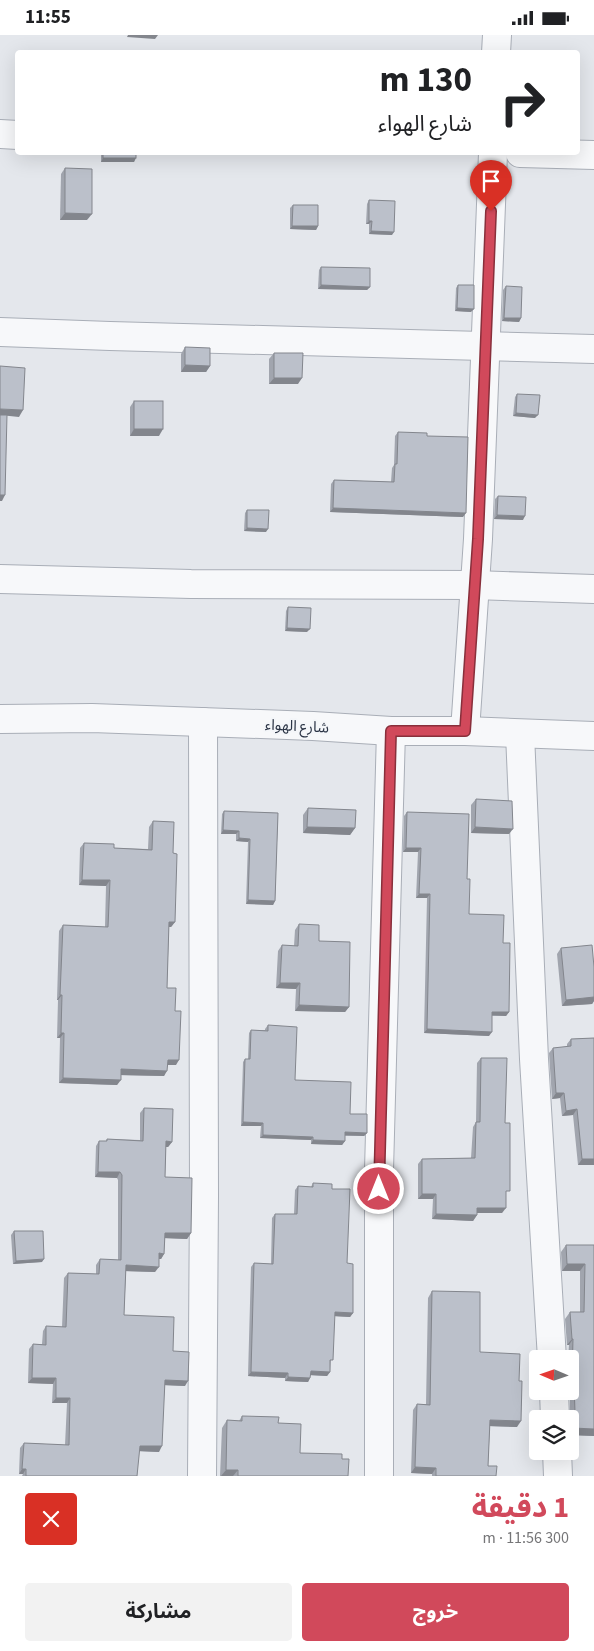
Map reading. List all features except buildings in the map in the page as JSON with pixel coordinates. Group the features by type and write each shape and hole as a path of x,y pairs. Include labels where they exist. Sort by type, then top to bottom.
{"street":[{"path":"496,50 497,35"},
{"path":"0,134 15,135"},
{"path":"465,731 474,585 493,155"},
{"path":"580,155 594,155"},
{"path":"0,332 594,349"},
{"path":"0,579 200,584 474,585 594,589"},
{"name":"شارع الهواء","path":"0,719 92,718 391,731 465,731 594,737"},
{"path":"202,1476 204,1216 203,722"},
{"path":"379,1476 379,1170 391,731"},
{"path":"520,734 534,1059 551,1350"},
{"path":"557,1460 558,1476"}],"route":[{"path":"379,1189 391,731 465,731 478,539 491,211"}]}
